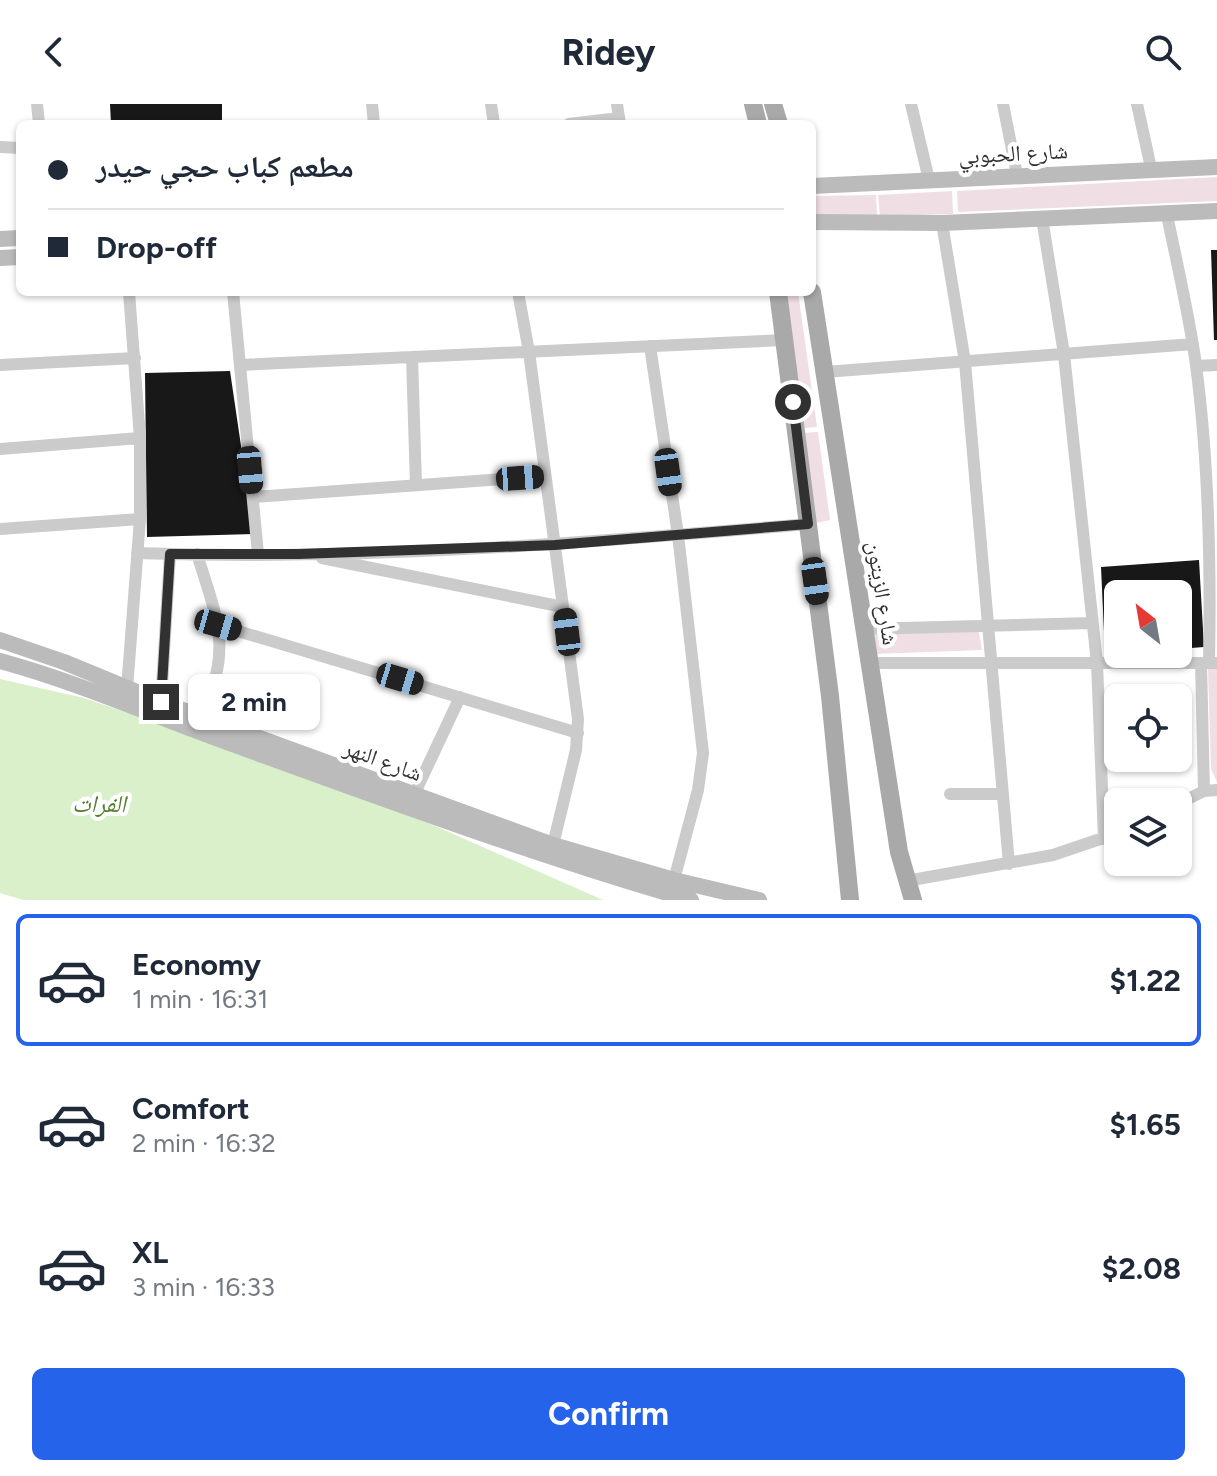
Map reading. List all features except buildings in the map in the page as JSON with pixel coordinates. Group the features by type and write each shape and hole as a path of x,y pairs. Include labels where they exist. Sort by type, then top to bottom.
{"main road":[{"name":"شارع الحبوبي","path":"816,186 1217,167"},
{"path":"816,222 942,223 1217,211"},
{"path":"779,296 830,696 850,900"},
{"name":"شارع الزيتون","path":"813,296 899,852 913,900"},
{"name":"شارع النهر","path":"0,640 64,662 200,717 553,845 674,880 759,900"},
{"name":"شارع النهر","path":"0,661 79,685 151,714 562,862 691,900"}],"street":[{"path":"911,104 929,180"},
{"path":"1003,104 1017,175"},
{"path":"1137,104 1151,168"},
{"path":"1167,215 1211,448 1214,586 1209,663 1211,790 1192,798"},
{"path":"906,881 1053,855 1104,839 1097,663 1064,354 1042,218"},
{"path":"942,223 965,362 1009,864"},
{"path":"127,689 140,519 140,438 129,296"},
{"path":"233,296 258,554"},
{"path":"519,296 529,352 578,733 553,845"},
{"path":"240,365 785,340"},
{"path":"825,372 1193,344"},
{"path":"650,346 678,535 703,753 698,790 674,880"},
{"path":"412,357 416,485"},
{"path":"0,365 135,358"},
{"path":"1196,366 1217,365"},
{"path":"0,449 140,438"},
{"path":"253,497 545,476"},
{"path":"0,529 140,519"},
{"path":"137,553 299,554 555,545 808,524"},
{"path":"161,702 170,554"},
{"path":"197,554 218,625 221,649 212,694 200,717"},
{"path":"299,554 563,607"},
{"path":"864,629 1092,623"},
{"path":"218,625 578,733"},
{"path":"870,663 1209,663"},
{"path":"414,795 460,697"},
{"path":"950,794 1002,794"}],"shaded area":[{"path":"1217,177 1217,201 958,212 957,191"},
{"path":"952,191 953,214 880,216 878,195"},
{"path":"876,195 877,216 816,219 816,196"},
{"path":"783,296 799,296 817,427 803,428"},
{"path":"818,432 830,520 816,523 803,433"},
{"path":"978,628 982,650 873,654 872,633"},
{"path":"1217,668 1217,782 1211,769 1208,669"}],"water":[{"name":"الفرات","path":"0,679 84,698 178,730 433,825 603,900 23,900 0,893"}],"route":[{"path":"161,702 170,554 299,554 555,545 808,524 793,402"}]}
